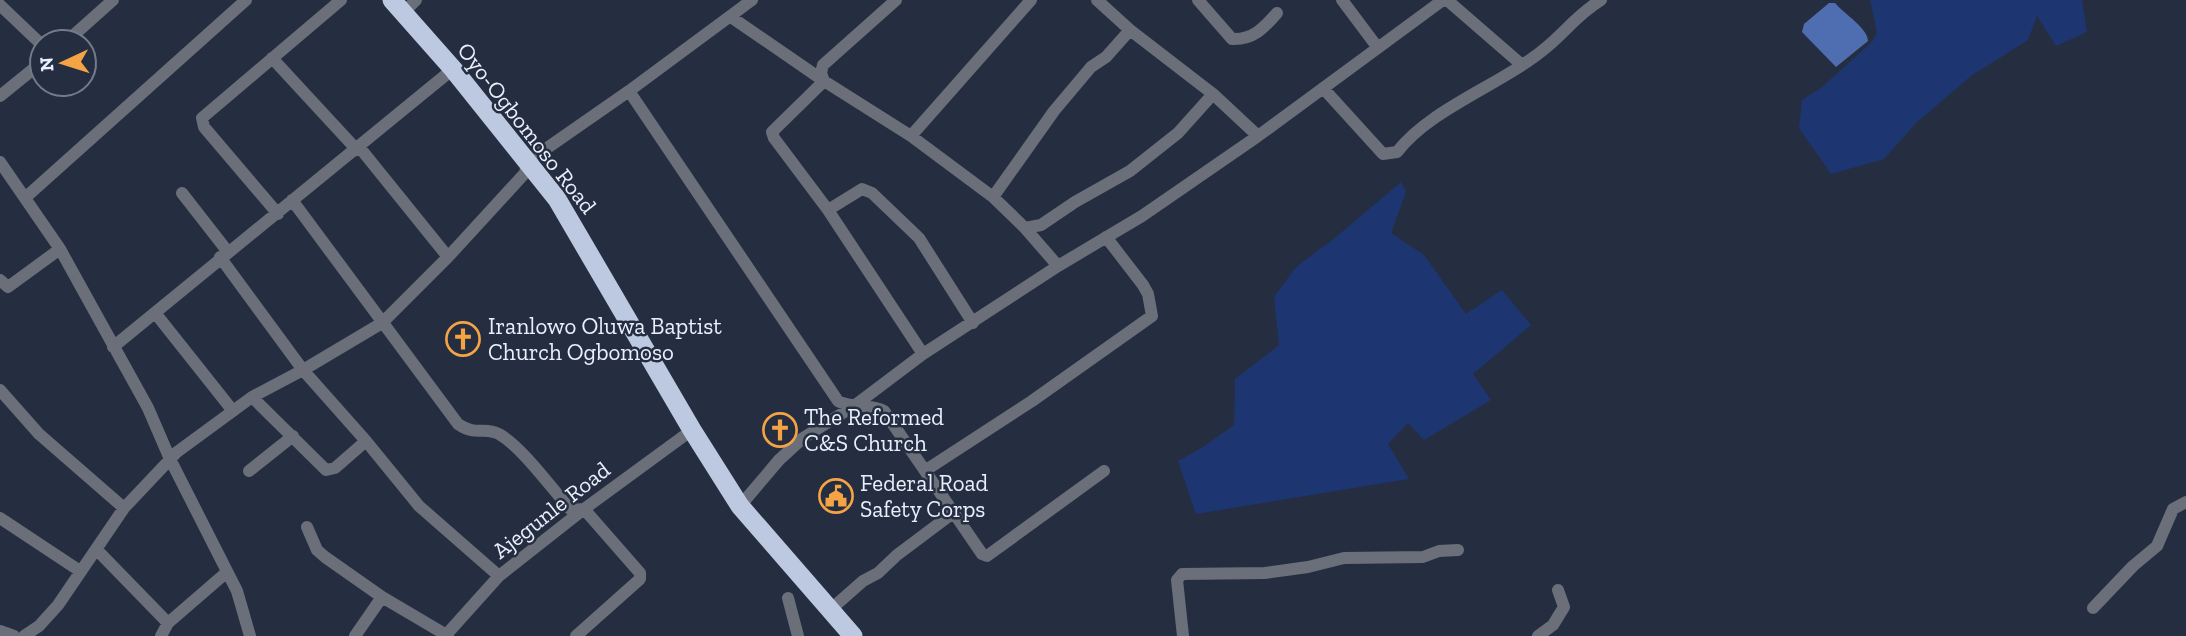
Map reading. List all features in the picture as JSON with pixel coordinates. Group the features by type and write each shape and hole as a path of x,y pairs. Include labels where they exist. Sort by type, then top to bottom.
{"highway":[{"name":"Oyo-Ogbomoso Road","path":"404,4 572,222 692,430 740,506 853,636"}],"street":[{"path":"82,28 113,0"},
{"path":"26,197 246,0"},
{"path":"278,214 204,127 202,118 341,0"},
{"path":"24,636 39,626 58,604 124,508 170,459 252,397 382,323 448,257 525,173 527,162 629,91 735,9 752,0"},
{"path":"824,81 821,73 823,65 896,0"},
{"path":"911,136 1031,0"},
{"path":"1097,0 1130,30 1213,94 1258,136"},
{"path":"1198,0 1233,39 1245,39 1262,30 1277,13"},
{"path":"1342,0 1378,48"},
{"path":"740,506 779,460 803,438 854,405 923,354 1142,216 1258,136 1445,0 1522,65"},
{"path":"1323,88 1383,154 1397,152 1406,141 1436,118 1549,46 1579,14 1601,0"},
{"path":"0,5 28,32"},
{"path":"735,9 824,81 911,136 993,197 1059,266"},
{"path":"993,197 1054,111 1091,67 1106,57 1130,30"},
{"path":"272,58 357,150 360,148 448,257"},
{"path":"113,347 453,69"},
{"path":"0,96 28,73"},
{"path":"824,81 772,132 774,138 828,210 923,354"},
{"path":"629,91 838,401 845,405 875,406 884,411 982,554 987,556 1104,471"},
{"path":"1025,228 1041,225 1130,171 1178,133 1213,94"},
{"path":"0,162 60,249 148,408 170,459 237,591 250,636"},
{"path":"828,210 862,189 873,193 919,238 973,323"},
{"path":"182,193 303,370 427,515 499,576"},
{"path":"292,200 458,424 477,433 488,430 513,445 571,510 584,509 637,568 640,579 576,636"},
{"path":"926,470 1032,401 1152,316 1143,285 1106,237"},
{"path":"3,288 60,249"},
{"path":"156,314 233,411"},
{"path":"0,390 39,434 124,508"},
{"path":"252,397 326,470 331,471 366,441"},
{"name":"Ajegunle Road","path":"447,635 499,576 584,509 692,430"},
{"path":"249,471 293,436"},
{"path":"2092,608 2157,546 2173,509 2186,502"},
{"path":"830,610 863,580 877,573 953,513"},
{"path":"0,518 80,571"},
{"path":"307,527 317,550 325,557 382,597 447,635"},
{"path":"96,550 168,623"},
{"path":"1183,636 1177,580 1182,574 1265,573 1308,568 1345,558 1423,557 1439,551 1458,550"},
{"path":"161,636 168,623 227,572"},
{"path":"1538,636 1553,625 1564,607 1558,590"},
{"path":"355,636 382,597"},
{"path":"788,598 798,636"},
{"path":"0,631 14,636"}],"shaded area":[{"path":"1870,0 2082,0 2087,32 2056,46 2037,16 2028,40 1971,76 1916,123 1884,159 1831,174 1799,128 1802,100 1822,87 1872,42 1877,33"},
{"path":"1829,3 1835,3 1860,26 1868,41 1836,67 1802,32 1804,24"},
{"path":"1401,182 1406,192 1391,233 1424,255 1466,314 1502,290 1531,325 1473,374 1491,400 1424,440 1408,423 1388,444 1409,479 1196,514 1178,461 1234,425 1235,379 1279,345 1274,297 1296,267"}],"place":[{"name":"Iranlowo Oluwa Baptist Church Ogbomoso","path":"463,339"},
{"name":"The Reformed C&S Church","path":"780,430"},
{"name":"Federal Road Safety Corps","path":"836,496"}]}
